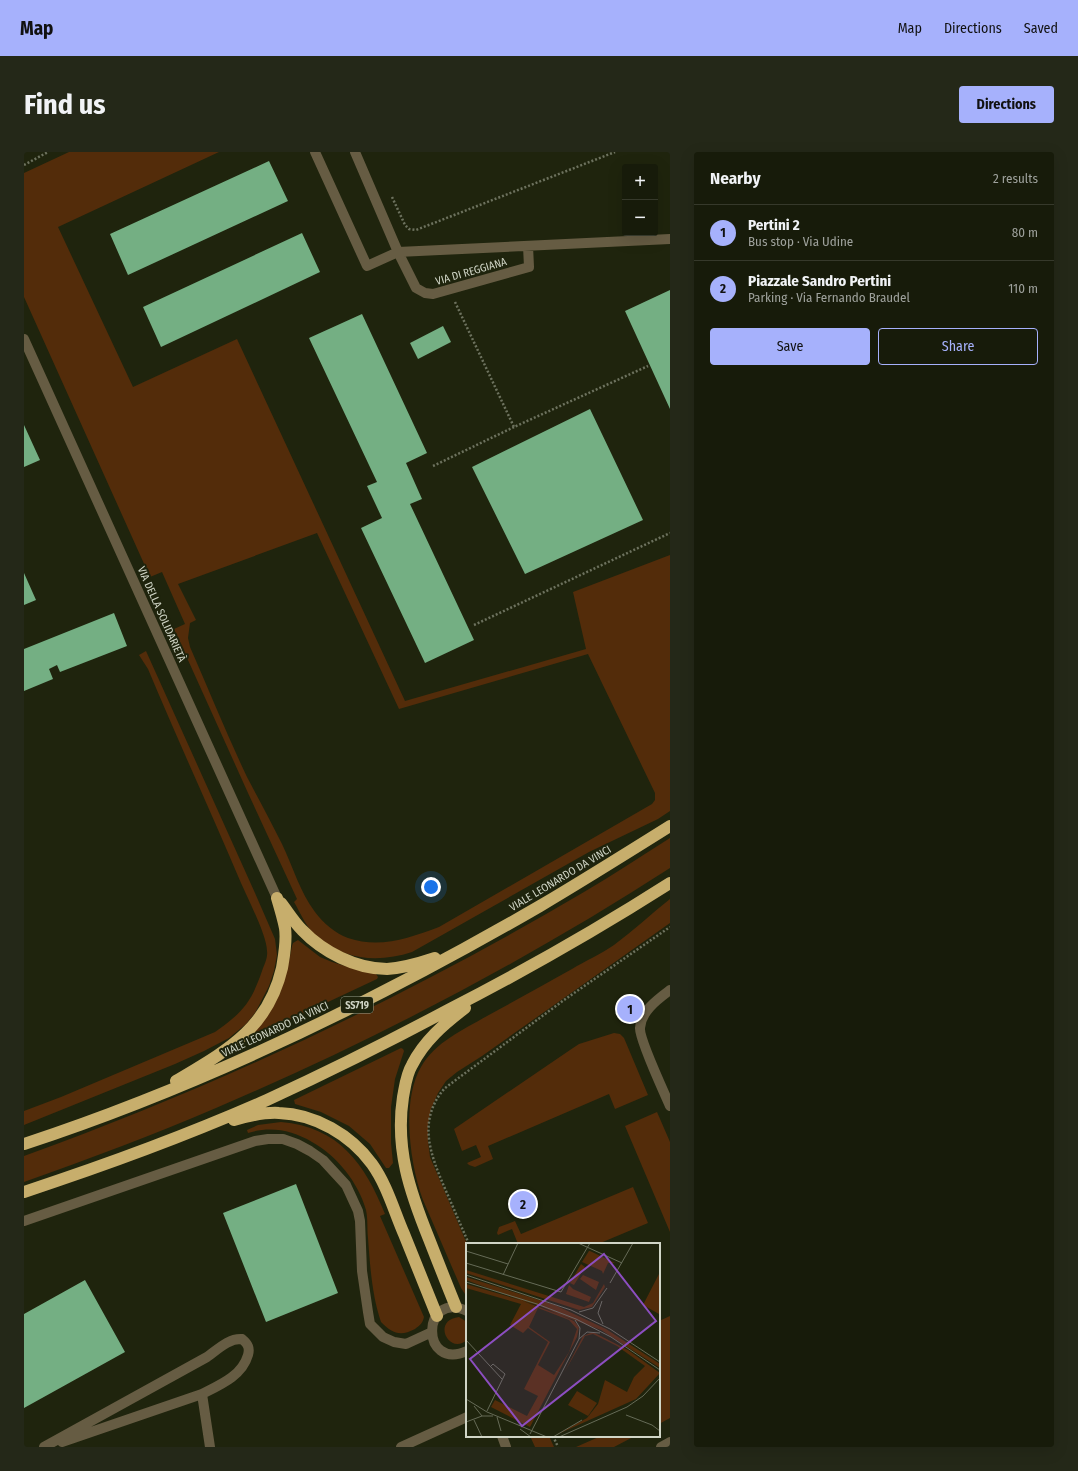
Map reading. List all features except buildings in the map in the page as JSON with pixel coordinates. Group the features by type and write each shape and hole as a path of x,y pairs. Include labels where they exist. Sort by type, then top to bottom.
{"highway":[{"name":"VIALE LEONARDO DA VINCI","path":"24,1144 71,1129 137,1104 285,1040 339,1014 461,950 540,905 670,826"},
{"path":"24,1192 75,1175 266,1100 382,1045 493,987 596,929 670,883"},
{"path":"278,898 301,930 314,942 339,957 354,963 372,967 394,968 418,964 461,950"},
{"path":"137,1104 226,1050 237,1042 263,1014 279,982 285,949 285,929 278,898"},
{"path":"461,1309 415,1204 402,1151 402,1108 405,1084 411,1067 419,1052 448,1020 493,987"},
{"path":"190,1131 243,1117 278,1112 297,1114 313,1119 330,1127 345,1137 359,1149 372,1164 384,1186 437,1316"}],"street":[{"path":"315,152 367,266 398,252"},
{"name":"VIA DI REGGIANA","path":"355,152 398,252 416,288 425,293 433,294 449,291 528,267 528,246"},
{"name":"VIA DI REGGIANA","path":"398,252 670,239"},
{"name":"VIA DELLA SOLIDARIETÀ","path":"24,339 278,898"},
{"path":"670,990 647,1010 640,1028 645,1046 670,1106"},
{"path":"24,1222 255,1141 283,1139 310,1151 323,1160 346,1185 354,1200 360,1221 362,1271 370,1324 383,1337 394,1342 406,1344 432,1332"},
{"path":"461,1309 449,1308 437,1316 432,1326 432,1332 436,1345 441,1350 455,1354 466,1351"},
{"path":"44,1447 207,1356 228,1342 236,1339 246,1342 249,1348 246,1363 237,1373 226,1381 202,1394 48,1447"},
{"path":"202,1394 210,1447"},
{"path":"401,1447 466,1417"},
{"path":"502,1437 506,1447"},
{"path":"661,1447 670,1442"}],"path":[{"path":"24,165 48,152"},
{"path":"390,192 405,225 410,229 416,230 615,152"},
{"path":"449,291 514,427"},
{"path":"433,466 514,427 648,366"},
{"path":"474,625 670,533"},
{"path":"469,1243 433,1160 428,1136 431,1112 436,1097 445,1088 564,1000 670,927"},
{"path":"553,1437 558,1447"}],"shaded area":[{"path":"69,152 219,152 58,227 133,387 237,339 405,701 586,649 573,592 670,555 670,811 658,819 589,852 412,952 387,958 363,957 339,951 318,938 304,921 294,902 297,899 174,629 185,624 162,572 150,577 24,297 24,173","holes":["317,533 399,709 588,654 655,793 655,800 652,804 439,927 394,941 360,941 343,936 326,924 318,916 310,904 301,888 282,844 247,777 190,647 188,638 190,623 196,620 178,584"]},
{"path":"146,651 275,939 277,955 274,971 269,986 255,1013 246,1024 229,1038 175,1064 24,1125 24,1111 61,1097 215,1032 239,1013 249,999 258,982 266,959 266,944 257,917 148,669 139,655"},
{"path":"670,838 670,868 560,935 448,998 333,1055 216,1108 73,1165 24,1182 24,1156 168,1100 310,1037 380,1003 517,931 595,886"},
{"path":"670,899 670,923 482,1056 457,1072 446,1081 438,1093 431,1109 428,1125 430,1157 467,1243 466,1296 461,1288 423,1200 414,1169 411,1152 409,1115 415,1081 421,1067 434,1050 450,1037 609,948"},
{"path":"298,940 320,957 355,969 376,974 378,977 377,979 253,1036 252,1034 268,1014 280,993 293,943"},
{"path":"614,1033 620,1034 624,1038 648,1095 615,1109 609,1094 488,1146 493,1159 475,1167 467,1163 481,1157 476,1145 462,1151 454,1129 579,1044"},
{"path":"401,1048 404,1051 395,1079 391,1107 391,1143 393,1163 389,1168 386,1168 370,1144 349,1126 321,1112 295,1104 294,1100"},
{"path":"657,1112 670,1142 670,1232 625,1126"},
{"path":"281,1122 301,1125 319,1131 334,1140 359,1164 377,1196 385,1214 380,1216 424,1317 422,1323 415,1329 405,1333 396,1333 381,1322 375,1302 372,1280 366,1210 358,1190 338,1162 312,1142 289,1132 281,1130 264,1130 248,1133 247,1130 258,1125"},
{"path":"633,1187 648,1223 600,1243 518,1243 512,1229 498,1235 497,1233 499,1227 515,1221 521,1234"},
{"path":"670,1316 670,1418 660,1423 660,1321"},
{"path":"459,1317 466,1321 466,1341 460,1344 454,1344 449,1341 446,1336 444,1330 446,1324"},
{"path":"530,1437 549,1437 554,1447 535,1447"},
{"path":"599,1437 633,1437 614,1447 576,1447"}],"place":[{"name":"Pertini 2","path":"630,1009"},
{"name":"Piazzale Sandro Pertini","path":"523,1204"}]}
